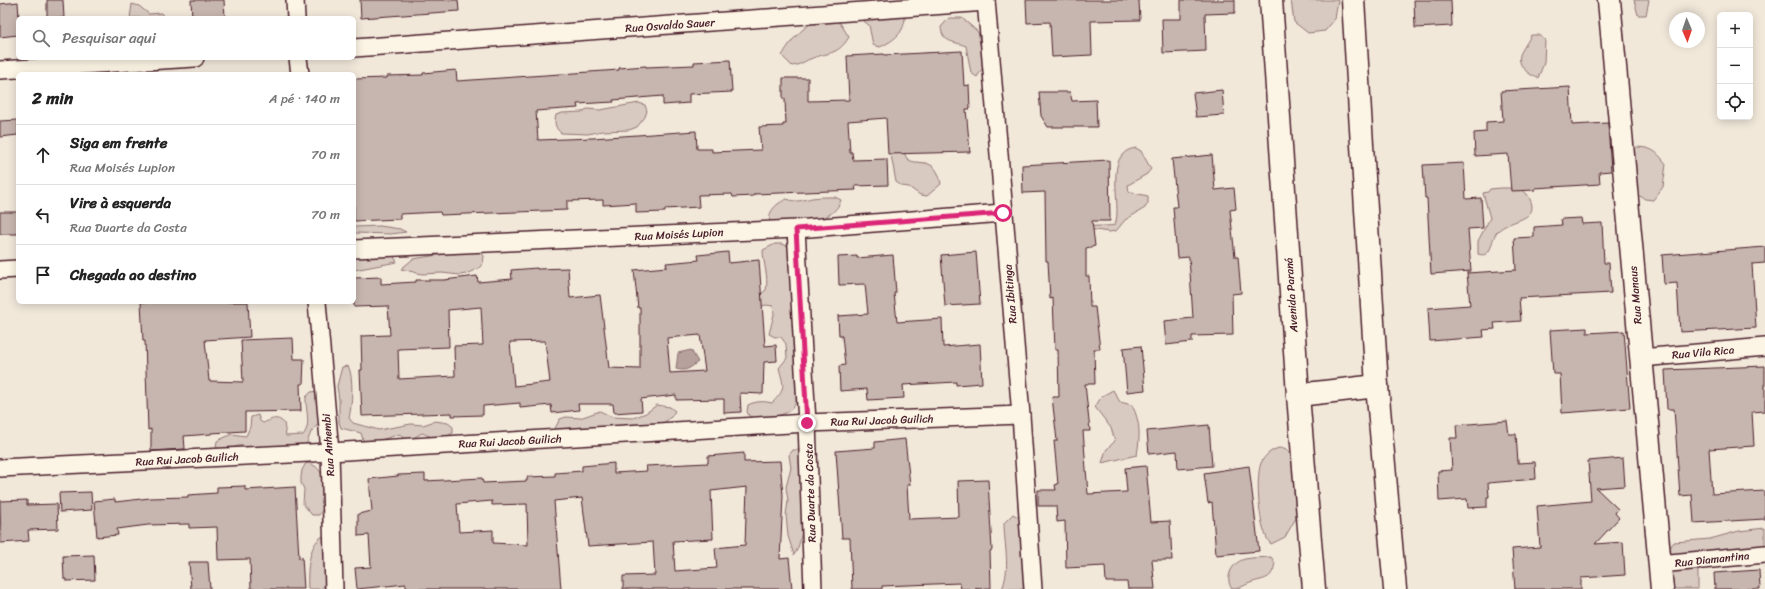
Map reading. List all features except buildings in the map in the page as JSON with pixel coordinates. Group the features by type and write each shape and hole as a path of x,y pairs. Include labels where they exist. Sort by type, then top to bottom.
{"main road":[{"name":"Avenida Paraná","path":"1271,0 1298,395 1314,589"},
{"path":"1352,0 1377,386 1395,589"},
{"name":"Rua Manaus","path":"1609,0 1662,589"},
{"path":"1298,395 1377,386"}],"street":[{"path":"294,0 296,16"},
{"name":"Rua Osvaldo Sauer","path":"356,48 986,1"},
{"name":"Rua Ibitinga","path":"986,1 1021,415 1033,589"},
{"path":"0,70 162,60"},
{"path":"298,60 300,72"},
{"name":"Rua Moisés Lupion","path":"356,249 796,229 1003,213"},
{"name":"Rua Duarte da Costa","path":"796,229 807,423 813,589"},
{"path":"0,270 16,269"},
{"name":"Rua Anhembi","path":"317,304 330,452 334,589"},
{"name":"Rua Vila Rica","path":"1641,358 1765,347"},
{"name":"Rua Rui Jacob Guilich","path":"0,468 330,452 807,423 1021,415"},
{"name":"Rua Diamantina","path":"1660,564 1765,554"}],"shaded area":[{"path":"1291,0 1338,0 1335,19 1325,31 1308,33 1294,22"},
{"path":"1634,0 1649,0 1646,15 1638,15"},
{"path":"132,4 139,6 149,14 161,13 163,16 130,16"},
{"path":"905,13 904,25 901,30 895,38 880,47 873,45 869,25 858,17"},
{"path":"949,18 962,18 978,32 984,66 977,77 971,73 966,46 949,41 942,32 941,27"},
{"path":"820,20 838,20 849,37 841,47 832,52 792,66 782,56 792,40 807,26"},
{"path":"1531,35 1539,35 1545,40 1544,63 1538,78 1524,70 1520,63 1520,55"},
{"path":"639,103 645,105 647,111 645,117 637,127 629,130 602,131 588,134 561,133 557,129 555,120 556,115 562,113 582,112 587,109 600,110"},
{"path":"1631,147 1648,148 1659,155 1666,164 1663,187 1653,200 1645,199 1636,194"},
{"path":"892,148 904,150 906,157 910,161 927,164 933,167 938,173 941,184 927,196 920,195 909,187 902,186 896,182 891,155"},
{"path":"1136,148 1141,151 1151,169 1147,174 1128,185 1129,192 1148,196 1148,203 1145,208 1125,220 1116,231 1109,232 1081,228 1115,225 1117,216 1117,169 1120,159 1126,152"},
{"path":"1501,188 1524,191 1529,197 1532,205 1531,211 1522,219 1509,224 1497,232 1489,251 1483,255 1478,254 1478,241 1490,218 1483,193 1488,192 1490,189"},
{"path":"835,197 841,200 837,208 830,214 821,218 811,221 770,223 769,219 771,211 787,199 797,201"},
{"path":"380,226 400,229 406,232 391,234 356,233 356,227"},
{"path":"775,244 782,244 793,248 792,318 797,351 797,398 792,409 782,415 750,417 747,412 748,405 760,402 772,403 780,394 783,387 779,368 787,358 786,344 781,337 775,337 769,334 774,314 773,306 766,305 759,307 761,294 766,290 767,285 763,250"},
{"path":"463,249 481,252 484,256 483,263 479,268 460,275 442,273 422,274 401,269 413,259 450,253"},
{"path":"393,255 397,262 356,270 356,256"},
{"path":"691,350 698,362 685,370 676,369 678,353"},
{"path":"348,366 352,384 352,399 349,418 353,423 379,430 411,424 423,425 435,421 448,423 453,427 453,433 438,438 422,433 410,440 404,439 400,434 368,444 363,440 361,433 341,428 339,422 339,400 337,386 342,367"},
{"path":"1113,390 1120,402 1132,405 1137,418 1139,442 1137,455 1102,463 1106,450 1115,441 1111,428 1095,407 1102,396"},
{"path":"318,391 320,422 311,432 305,448 285,445 246,450 243,445 226,449 219,449 216,447 217,441 232,434 246,436 250,427 251,417 258,415 260,421 263,423 278,419 284,423 286,436 303,435 306,431 308,422 306,397 311,392"},
{"path":"657,405 670,407 675,411 671,417 661,425 552,434 560,419 566,417 580,418 600,411 612,417 633,418 646,413"},
{"path":"1279,448 1286,450 1292,460 1299,513 1285,537 1271,544 1267,538 1261,518 1258,481 1261,463 1266,455"},
{"path":"793,450 799,450 804,454 803,522 798,547 794,555 788,536 786,515 788,501 786,487 791,468 789,455"},
{"path":"306,463 317,468 323,477 328,501 319,515 312,515 303,504 304,489 301,483 301,477 302,470"},
{"path":"1013,514 1024,521 1025,589 1002,589 1005,581 1007,565 1004,523"},
{"path":"1765,528 1765,562 1706,567 1698,571 1698,589 1669,589 1669,549 1674,542 1710,539 1739,531"},
{"path":"327,535 328,577 322,589 308,589 308,574 312,549 316,542"},
{"path":"1271,557 1275,563 1272,572 1268,577 1232,589 1229,575 1236,563 1245,559"}],"route":[{"path":"807,423 796,229 1003,213"}]}
